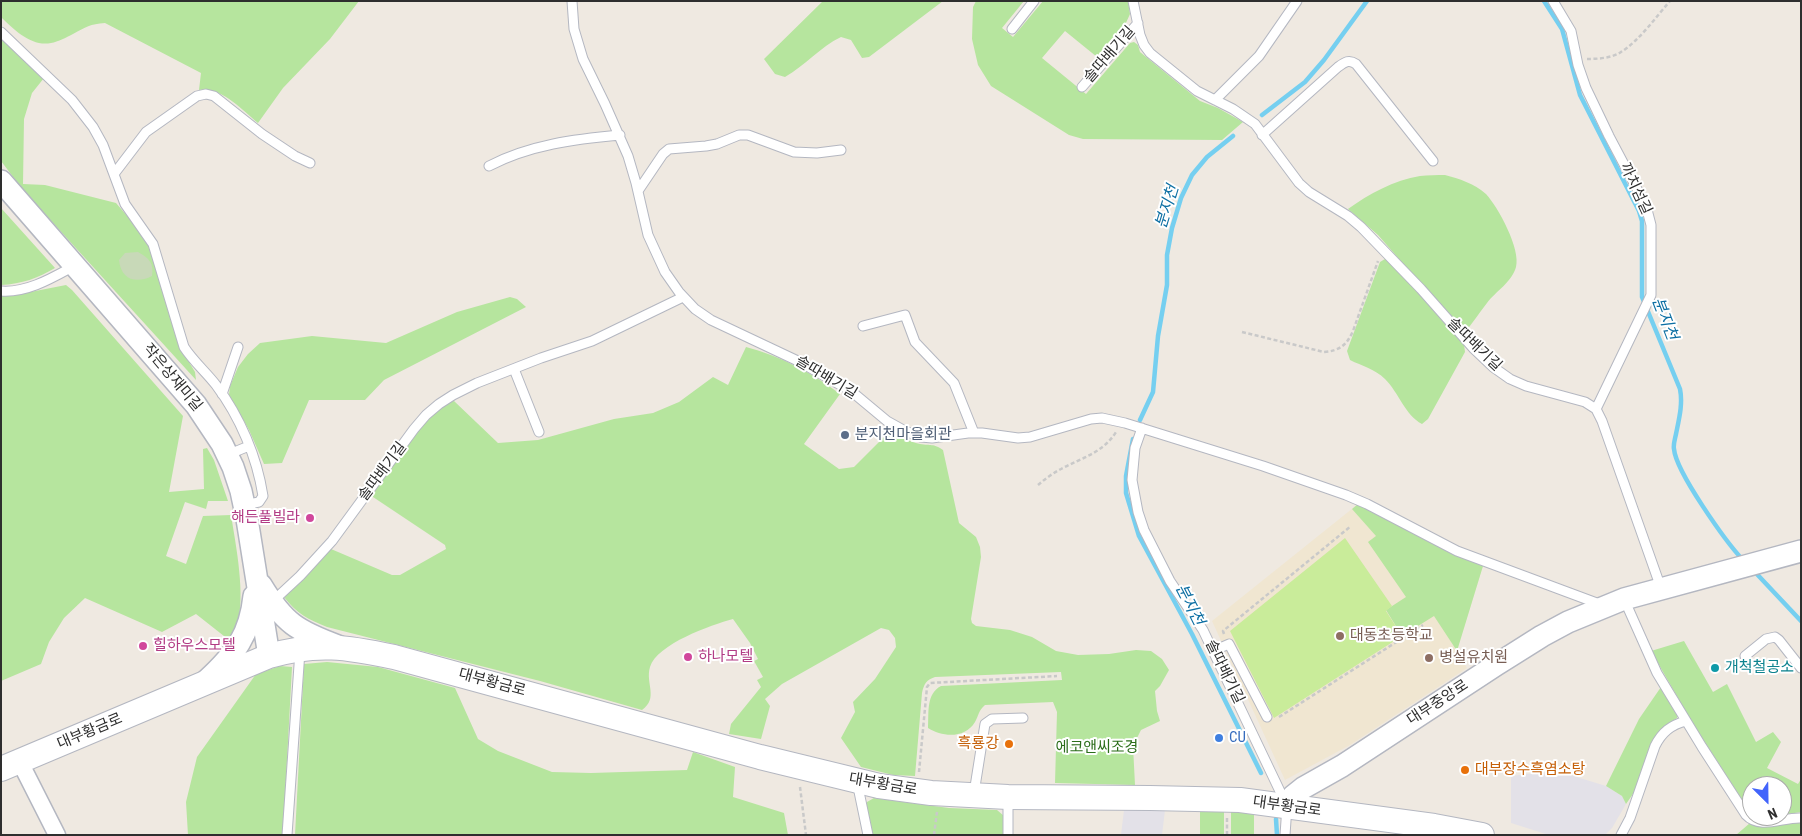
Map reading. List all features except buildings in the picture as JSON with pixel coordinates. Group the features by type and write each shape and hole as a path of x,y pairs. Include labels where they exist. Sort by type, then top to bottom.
{"main road":[{"name":"대부황금로","path":"11,766 269,656 315,646 341,647 404,659 801,768 879,786 940,794 1008,797 1240,800 1434,826 1482,835"}],"street":[{"name":"작은상재미길","path":"1,181 196,405 216,433 237,478 244,505 269,656"},
{"name":"대부중앙로","path":"1287,806 1302,788 1342,766 1496,665 1568,622 1615,603 1661,588 1801,551"},
{"path":"256,576 272,602 297,629 341,647"},
{"path":"204,683 228,660 242,641 252,612 256,576"},
{"name":"대부황금로","path":"11,766 57,835"}],"lane":[{"name":"솔따배기길","path":"572,1 574,28 583,60 620,135 628,156 646,228 657,256 665,272 683,297 695,309 711,320 800,362 850,391 887,421 905,432 932,438 974,433 1018,438 1030,437 1092,419 1102,418 1121,422 1263,466 1346,495 1457,551 1615,603"},
{"path":"1012,28 1034,1"},
{"name":"솔따배기길","path":"1133,1 1144,45 1150,53 1197,91 1246,117 1255,124 1299,183 1320,200 1348,216 1382,248 1474,349 1493,367 1510,379 1526,386 1585,402 1596,409"},
{"path":"1215,100 1259,56 1297,1"},
{"name":"까치섬길","path":"1553,1 1571,31 1578,65 1586,88 1649,214 1651,225 1652,290 1650,298 1596,409"},
{"name":"솔따배기길","path":"1082,87 1138,23"},
{"name":"작은상재미길","path":"1,32 68,95 83,112 103,145 125,204 154,244 184,347 191,359 222,394 254,457 261,480 263,496 259,502 244,505"},
{"path":"1262,135 1338,67 1345,62 1352,61 1433,162"},
{"path":"114,174 146,132 198,96 206,94 222,101 262,134 295,156 310,163"},
{"path":"489,166 525,151 571,141 620,135"},
{"path":"638,191 663,154 669,149 706,146 717,144 739,135 748,135 794,152 817,153 841,150"},
{"path":"1,291 27,288 49,280 74,266"},
{"name":"솔따배기길","path":"272,602 300,576 332,541 426,415 439,404 454,395 514,369 592,341 683,297"},
{"path":"863,326 905,315 915,342 954,383 959,391 974,433"},
{"name":"작은상재미길","path":"222,394 238,346"},
{"path":"514,369 539,432"},
{"path":"1596,409 1602,421 1661,588"},
{"name":"솔따배기길","path":"1142,428 1135,448 1132,480 1138,512 1152,547 1170,581 1203,630 1287,806"},
{"path":"227,455 249,446"},
{"path":"1615,603 1686,721 1751,820 1760,822 1801,818"},
{"path":"1745,656 1766,639 1775,637 1801,668"},
{"path":"1213,651 1229,644 1267,717"},
{"path":"287,835 300,648"},
{"path":"973,795 985,724 992,719 1023,718"},
{"path":"1621,835 1630,818 1660,736 1672,726 1686,721"},
{"path":"857,781 868,835"},
{"path":"1008,797 1008,835"},
{"path":"1285,835 1287,806"}],"path":[{"path":"1577,56 1593,59 1608,58 1621,53 1634,42 1670,1"},
{"path":"1242,332 1324,352 1342,347 1349,341 1382,248"},
{"path":"1038,485 1059,470 1094,454 1105,446 1113,438 1121,422"},
{"path":"1229,644 1223,631 1351,526"},
{"path":"1267,717 1270,723 1423,625"},
{"path":"918,781 927,687 930,683 1057,676"},
{"path":"801,768 801,803 806,835"},
{"path":"934,835 940,794"},
{"path":"1227,818 1227,835"}],"shaded area":[{"name":"대동초등학교","path":"1358,504 1455,554 1483,566 1457,650 1467,668 1350,745 1285,780 1212,621"},
{"path":"1536,773 1570,775 1606,786 1622,796 1626,804 1612,828 1605,835 1549,835 1511,823 1511,776"},
{"path":"1124,810 1165,810 1162,835 1121,835"}],"green space":[{"path":"1,1 359,1 330,39 283,88 258,123 223,95 207,90 199,90 201,73 105,23 88,26 62,39 44,44 30,40 1,17"},
{"path":"823,1 943,1 869,57 862,58 851,40 841,37 785,77 775,74 764,59"},
{"path":"976,1 1024,1 1002,28 1013,37 1043,1 1128,1 1130,14 1125,25 1097,57 1065,31 1042,58 1086,94 1130,43 1134,42 1138,45 1140,52 1200,101 1218,108 1243,122 1222,140 1083,139 1069,135 991,86 978,65 972,39 973,7"},
{"path":"1,36 44,78 32,93 24,119 23,184 45,185 116,203 152,248 186,357 195,372 196,380 23,190 1,161"},
{"path":"1445,175 1471,184 1486,194 1496,208 1512,239 1517,259 1516,267 1511,277 1464,333 1378,235 1348,209 1391,184 1420,176"},
{"path":"1,208 55,268 30,280 1,285"},
{"path":"138,252 150,261 152,276 135,280 126,276 120,267 119,260 125,253"},
{"path":"1385,259 1391,261 1464,344 1465,352 1428,419 1422,424 1411,415 1385,379 1373,370 1350,360 1347,351 1380,262"},
{"path":"66,285 183,416 169,492 204,489 203,449 207,448 214,460 228,501 208,501 206,509 185,502 166,556 186,564 203,516 231,515 239,571 240,614 237,626 229,640 196,614 162,632 85,598 64,618 49,642 41,664 1,681 1,296 10,296"},
{"path":"510,297 517,299 526,307 384,380 365,400 309,400 282,463 264,464 249,430 229,395 230,386 238,367 260,343 312,336 386,343 457,312"},
{"name":"에코앤씨조경","path":"746,347 772,355 796,366 840,394 804,444 839,469 854,467 890,431 912,442 934,446 943,450 959,523 976,537 980,547 981,557 971,619 972,623 976,626 1010,630 1032,637 1056,651 1078,655 1109,654 1136,650 1151,651 1162,659 1169,670 1155,691 1160,721 1141,730 1133,746 1135,785 1055,783 1057,712 1053,702 985,705 971,728 959,734 946,735 928,728 931,699 936,689 941,686 1062,680 1061,672 932,678 926,683 922,693 915,776 893,775 861,767 841,738 855,712 853,702 875,679 896,647 895,638 889,630 881,628 782,684 765,699 770,706 761,739 729,734 731,724 761,687 757,680 763,677 754,661 758,659 750,643 733,619 674,643 655,659 649,673 650,700 642,710 540,681 327,627 303,615 284,597 331,549 392,575 400,575 446,549 445,545 370,495 422,424 447,402 454,401 498,443 538,440 614,419 653,413 679,402 713,377 728,385"},
{"path":"1358,504 1455,554 1483,566 1457,651 1434,616 1402,636 1386,610 1406,597 1368,542 1376,536 1352,509"},
{"path":"1345,538 1392,606 1386,611 1402,636 1274,718 1230,631"},
{"path":"1684,641 1713,692 1727,684 1756,742 1773,732 1781,742 1767,768 1782,776 1742,776 1742,800 1690,719 1651,651"},
{"path":"327,662 378,667 455,688 478,739 498,751 552,772 591,773 687,770 693,752 735,767 733,797 784,813 788,835 295,835 304,664"},
{"path":"280,666 292,667 283,835 188,835 186,802 197,757 256,674"},
{"path":"1661,687 1677,713 1677,718 1665,726 1655,738 1635,791 1626,804 1622,796 1606,786 1639,719"},
{"path":"1801,779 1801,812 1792,813 1792,781 1798,784"},
{"path":"874,798 949,808 997,810 1004,816 1006,835 872,835 866,806 867,802"},
{"path":"1200,810 1224,810 1224,835 1200,835"},
{"path":"1231,812 1254,812 1254,835 1231,835"},
{"path":"1801,820 1801,835 1736,835 1746,826 1792,826 1792,821"}],"waterway":[{"name":"분지천","path":"1262,115 1305,82 1324,60 1367,1"},
{"name":"분지천","path":"1544,1 1562,29 1580,95 1639,211 1642,221 1642,297 1680,389 1680,411 1674,446 1677,460 1683,474 1703,506 1743,560"},
{"name":"분지천","path":"1140,420 1153,392 1158,336 1167,285 1167,255 1172,228 1181,198 1192,175 1207,157 1233,136"},
{"name":"분지천","path":"1133,439 1126,476 1126,493 1139,536 1192,634 1261,773"},
{"name":"분지천","path":"1754,571 1801,621"},
{"name":"분지천","path":"1276,819 1277,835"}],"place":[{"name":"분지천마을회관","path":"845,435"},
{"name":"해든풀빌라","path":"310,518"},
{"name":"대동초등학교","path":"1340,636"},
{"name":"힐하우스모텔","path":"143,646"},
{"name":"하나모텔","path":"688,657"},
{"name":"병설유치원","path":"1429,658"},
{"name":"개척철공소","path":"1715,668"},
{"name":"CU","path":"1219,738"},
{"name":"흑룡강","path":"1009,744"},
{"name":"대부장수흑염소탕","path":"1465,770"}]}
